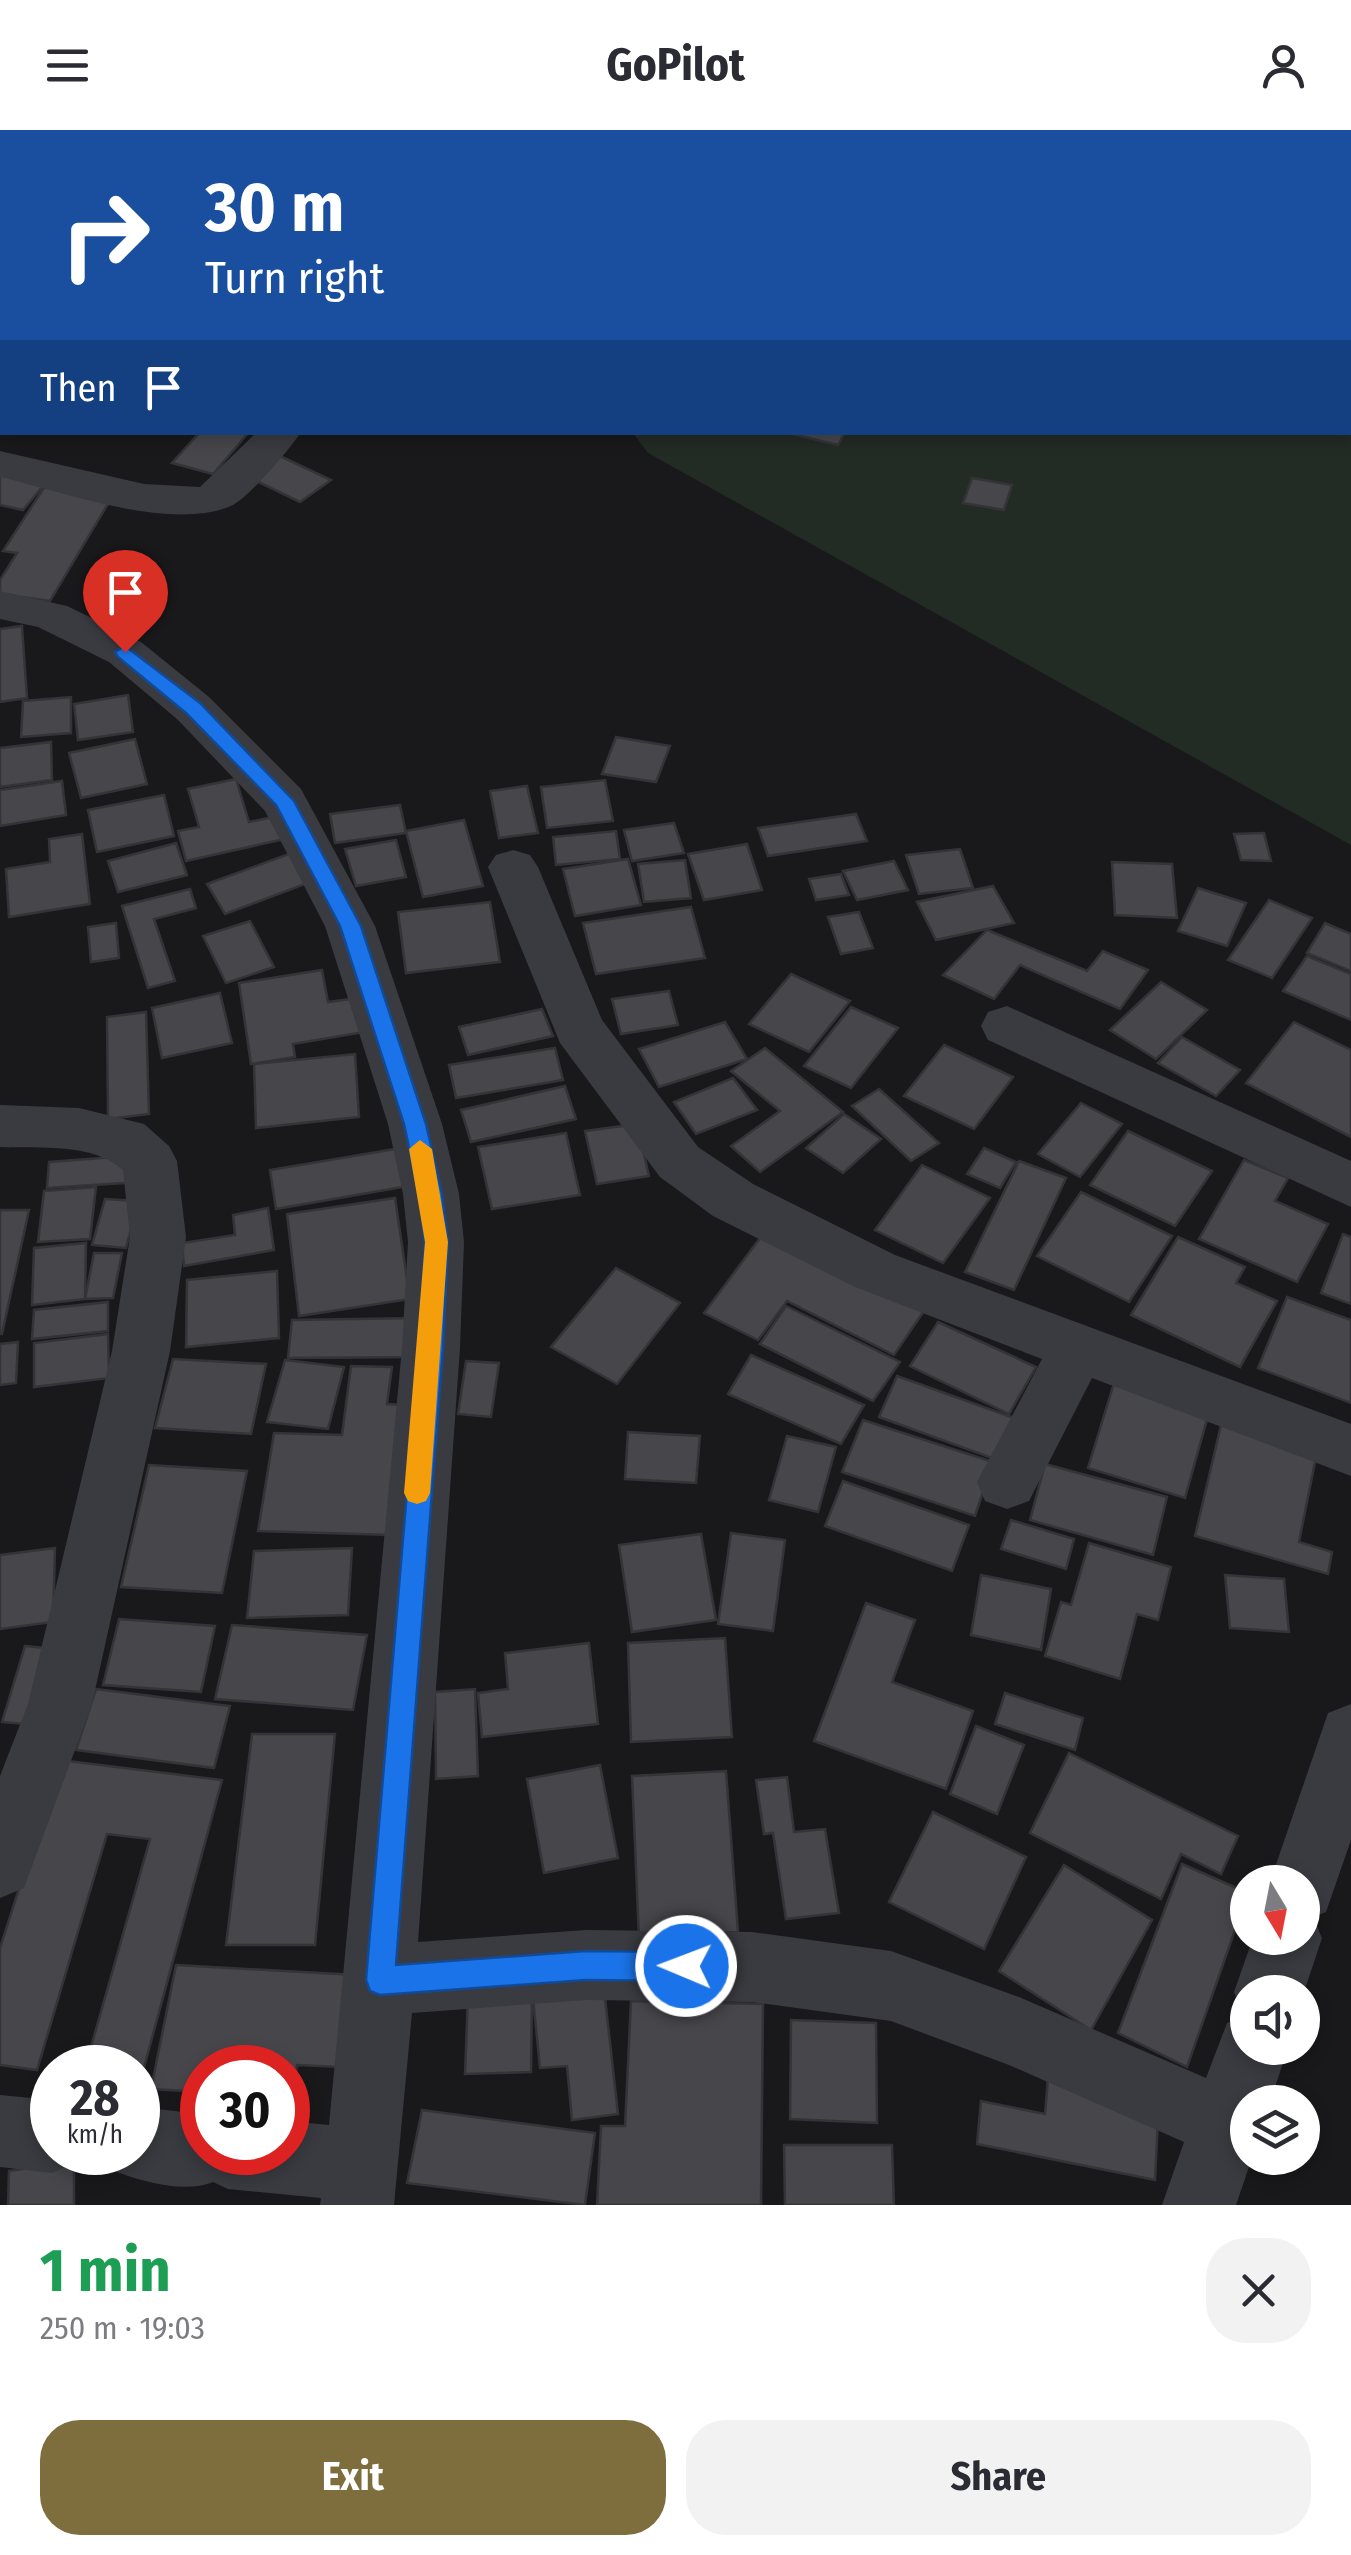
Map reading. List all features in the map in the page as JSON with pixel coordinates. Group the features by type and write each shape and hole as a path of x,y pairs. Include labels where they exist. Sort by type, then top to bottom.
{"street":[{"path":"0,464 170,502 207,501 220,495 279,435"},
{"path":"0,606 51,616 125,652 193,708 284,801 350,926 415,1124 436,1242 380,1980 359,2185 310,2173"},
{"path":"513,867 579,1029 679,1162 734,1200 875,1272 1351,1450"},
{"path":"1007,1026 1351,1185"},
{"path":"0,1126 79,1130 126,1139 150,1160 158,1238 141,1350 60,1704 0,1865"},
{"path":"1007,1482 1078,1348"},
{"path":"1309,1865 1351,1735"},
{"path":"380,1980 586,1965 696,1966 752,1967 890,1986 1019,2033 1228,2125"},
{"path":"1199,2205 1247,2065"},
{"path":"0,2132 30,2134"}],"shaded area":[{"path":"634,435 1351,435 1351,845 648,453"}],"building":[{"path":"197,435 246,435 213,474 172,463"},
{"path":"796,435 843,435 838,445"},
{"path":"280,456 331,480 300,502 250,478"},
{"path":"0,470 48,480 23,510 0,505"},
{"path":"972,478 1012,485 1004,510 963,503"},
{"path":"47,483 115,492 50,601 0,594 0,580 17,553 3,551"},
{"path":"22,626 27,698 0,702 0,629"},
{"path":"128,695 133,732 78,740 74,704"},
{"path":"71,697 71,733 21,737 23,701"},
{"path":"616,737 670,746 656,782 602,774"},
{"path":"135,739 147,784 81,798 69,753"},
{"path":"51,742 52,780 0,787 0,748"},
{"path":"236,779 249,822 282,815 289,838 186,861 178,831 199,827 188,789"},
{"path":"605,780 613,821 547,828 541,787"},
{"path":"62,781 66,815 0,826 0,790"},
{"path":"527,786 538,833 499,838 490,791"},
{"path":"164,795 174,836 97,852 88,810"},
{"path":"400,805 406,833 335,843 330,814"},
{"path":"856,814 867,841 768,856 758,828"},
{"path":"464,820 483,886 423,897 406,831"},
{"path":"674,823 684,853 632,861 624,830"},
{"path":"616,831 620,859 556,865 553,837"},
{"path":"1264,833 1271,861 1241,860 1234,834"},
{"path":"82,834 90,904 9,917 6,869 50,862 49,839"},
{"path":"396,840 406,877 356,886 345,849"},
{"path":"176,843 187,875 118,892 108,861"},
{"path":"747,844 762,890 704,900 688,854"},
{"path":"960,849 973,888 919,894 906,855"},
{"path":"297,851 316,880 225,914 207,884"},
{"path":"628,859 641,905 575,916 563,869"},
{"path":"685,860 691,898 644,902 638,864"},
{"path":"894,861 908,890 857,900 843,871"},
{"path":"1112,862 1172,864 1177,918 1115,915"},
{"path":"841,874 849,895 816,900 809,879"},
{"path":"993,886 1014,923 936,940 917,902"},
{"path":"1198,888 1246,903 1227,946 1178,931"},
{"path":"190,889 196,908 154,919 175,981 148,988 122,906"},
{"path":"1269,900 1312,918 1272,978 1228,960"},
{"path":"490,902 500,962 406,973 398,912"},
{"path":"691,907 705,958 596,974 583,923"},
{"path":"859,912 873,948 841,954 828,917"},
{"path":"250,921 274,967 226,983 203,936"},
{"path":"116,923 119,958 91,962 88,927"},
{"path":"1325,923 1351,934 1351,971 1307,953"},
{"path":"987,930 1087,971 1103,951 1148,970 1120,1009 1020,965 994,999 943,975"},
{"path":"1307,956 1351,974 1351,1020 1283,991"},
{"path":"322,970 328,1002 358,998 364,1032 293,1044 295,1057 251,1064 239,983"},
{"path":"791,974 850,1001 809,1052 749,1024"},
{"path":"1161,982 1207,1010 1156,1059 1110,1030"},
{"path":"669,991 678,1025 621,1034 612,999"},
{"path":"220,993 232,1043 162,1058 152,1008"},
{"path":"851,1007 898,1028 851,1088 804,1066"},
{"path":"542,1009 553,1036 468,1055 459,1027"},
{"path":"146,1012 149,1114 108,1119 107,1017"},
{"path":"725,1022 747,1059 659,1087 639,1049"},
{"path":"1294,1022 1351,1050 1351,1137 1246,1083"},
{"path":"1182,1037 1240,1070 1216,1096 1158,1063"},
{"path":"944,1045 1013,1077 974,1129 904,1096"},
{"path":"555,1048 563,1080 456,1098 449,1065"},
{"path":"765,1048 843,1112 760,1172 731,1146 780,1111 731,1071"},
{"path":"355,1054 359,1117 256,1128 254,1064"},
{"path":"733,1078 757,1110 696,1134 674,1102"},
{"path":"565,1086 576,1119 471,1142 461,1110"},
{"path":"879,1089 939,1143 911,1161 852,1106"},
{"path":"1081,1103 1122,1124 1080,1177 1038,1154"},
{"path":"844,1114 881,1139 843,1173 806,1148"},
{"path":"637,1124 649,1176 597,1184 585,1131"},
{"path":"1128,1131 1212,1171 1175,1226 1090,1185"},
{"path":"566,1133 580,1195 492,1209 478,1147"},
{"path":"407,1147 414,1185 276,1209 270,1170"},
{"path":"984,1148 1016,1162 1000,1188 967,1174"},
{"path":"142,1155 139,1182 47,1188 49,1162"},
{"path":"1244,1160 1288,1178 1275,1201 1328,1224 1297,1282 1199,1239"},
{"path":"1019,1161 1066,1178 1014,1290 965,1272"},
{"path":"922,1165 990,1198 943,1263 875,1230"},
{"path":"96,1187 90,1239 38,1242 44,1191"},
{"path":"1081,1192 1172,1236 1129,1302 1037,1256"},
{"path":"395,1198 410,1299 299,1316 287,1214"},
{"path":"105,1199 138,1201 126,1248 92,1245"},
{"path":"268,1208 274,1250 184,1266 182,1243 235,1235 233,1215"},
{"path":"0,1210 29,1210 2,1334 0,1334"},
{"path":"1343,1234 1351,1237 1351,1304 1321,1293"},
{"path":"1178,1237 1245,1267 1236,1283 1277,1301 1240,1367 1131,1315"},
{"path":"760,1238 926,1308 894,1355 787,1301 758,1340 704,1313"},
{"path":"86,1243 85,1299 32,1305 34,1248"},
{"path":"94,1253 122,1253 113,1298 85,1299"},
{"path":"616,1268 680,1303 617,1384 551,1347"},
{"path":"277,1271 279,1338 186,1347 187,1280"},
{"path":"1287,1297 1351,1320 1351,1403 1258,1368"},
{"path":"108,1302 108,1331 32,1339 34,1310"},
{"path":"786,1306 900,1362 873,1401 760,1344"},
{"path":"417,1318 415,1357 288,1358 292,1320"},
{"path":"938,1322 1036,1367 1009,1414 910,1366"},
{"path":"108,1334 109,1378 34,1387 34,1343"},
{"path":"18,1342 16,1383 0,1385 0,1344"},
{"path":"751,1355 864,1405 841,1444 728,1394"},
{"path":"173,1359 266,1364 251,1434 155,1428"},
{"path":"285,1360 344,1367 328,1429 267,1422"},
{"path":"466,1361 499,1363 491,1417 458,1414"},
{"path":"351,1366 392,1367 387,1404 406,1405 390,1535 258,1531 274,1433 342,1435"},
{"path":"897,1376 1017,1419 1000,1461 879,1417"},
{"path":"1114,1383 1209,1412 1185,1498 1088,1468"},
{"path":"863,1420 993,1462 975,1516 842,1472"},
{"path":"1221,1425 1317,1452 1299,1542 1332,1552 1328,1574 1195,1536"},
{"path":"628,1432 700,1436 696,1483 625,1479"},
{"path":"787,1436 836,1447 818,1512 769,1500"},
{"path":"1045,1464 1167,1497 1153,1555 1030,1520"},
{"path":"149,1465 247,1471 222,1593 121,1587"},
{"path":"843,1481 969,1525 952,1571 825,1526"},
{"path":"1011,1520 1074,1539 1066,1569 1001,1549"},
{"path":"731,1533 785,1540 773,1631 718,1624"},
{"path":"701,1534 716,1620 632,1632 619,1545"},
{"path":"1089,1543 1171,1567 1158,1620 1137,1614 1120,1679 1045,1656 1061,1602 1071,1605"},
{"path":"55,1548 53,1622 0,1629 0,1555"},
{"path":"352,1548 348,1615 247,1618 254,1551"},
{"path":"981,1575 1051,1589 1041,1650 971,1635"},
{"path":"1225,1575 1284,1579 1289,1632 1230,1628"},
{"path":"866,1603 915,1620 892,1682 973,1711 946,1789 814,1741"},
{"path":"119,1619 215,1626 201,1692 103,1685"},
{"path":"232,1625 367,1635 353,1710 215,1699"},
{"path":"725,1638 732,1737 631,1742 628,1643"},
{"path":"589,1643 598,1724 482,1737 478,1693 508,1689 505,1653"},
{"path":"25,1646 47,1648 24,1724 2,1722"},
{"path":"96,1689 230,1706 214,1768 76,1750"},
{"path":"475,1689 478,1776 436,1779 435,1692"},
{"path":"1005,1693 1083,1718 1075,1750 995,1724"},
{"path":"976,1726 1024,1745 997,1814 950,1794"},
{"path":"252,1734 335,1734 315,1945 226,1945"},
{"path":"1069,1753 1238,1836 1221,1874 1181,1854 1161,1899 1030,1833"},
{"path":"60,1760 222,1780 150,2045 92,2045 150,1839 107,1834 44,2045 30,2045 30,2069 0,2065 0,1948"},
{"path":"600,1765 618,1858 544,1873 527,1779"},
{"path":"726,1771 738,1932 639,1937 632,1776"},
{"path":"787,1777 794,1832 825,1829 839,1913 786,1919 773,1833 764,1834 756,1780"},
{"path":"933,1812 1026,1857 984,1949 889,1902"},
{"path":"1182,1864 1230,1885 1230,1944 1187,2067 1118,2033"},
{"path":"1064,1865 1152,1920 1091,2030 999,1971"},
{"path":"176,1965 355,1975 341,2067 310,2066 310,2045 180,2045 180,2091 160,2090 160,2045"},
{"path":"604,1989 618,2114 572,2120 567,2066 540,2068 533,1998"},
{"path":"532,1992 531,2072 465,2074 468,1994"},
{"path":"631,2001 763,2004 761,2205 597,2205 601,2126 625,2126"},
{"path":"791,2020 876,2023 877,2123 790,2119"},
{"path":"1048,2078 1159,2100 1155,2180 977,2144 981,2101 1045,2114"},
{"path":"422,2110 595,2133 585,2205 407,2183"},
{"path":"784,2145 892,2145 894,2205 785,2205"},
{"path":"30,2168 30,2175 74,2175 74,2205 8,2205 9,2171"}],"slow traffic":[{"path":"417,1493 431,1348 436,1242 431,1194 420,1149"}],"route":[{"path":"125,652 193,708 284,801 350,926 415,1124 431,1194 436,1242 431,1348 380,1980 586,1965 686,1966"}]}
